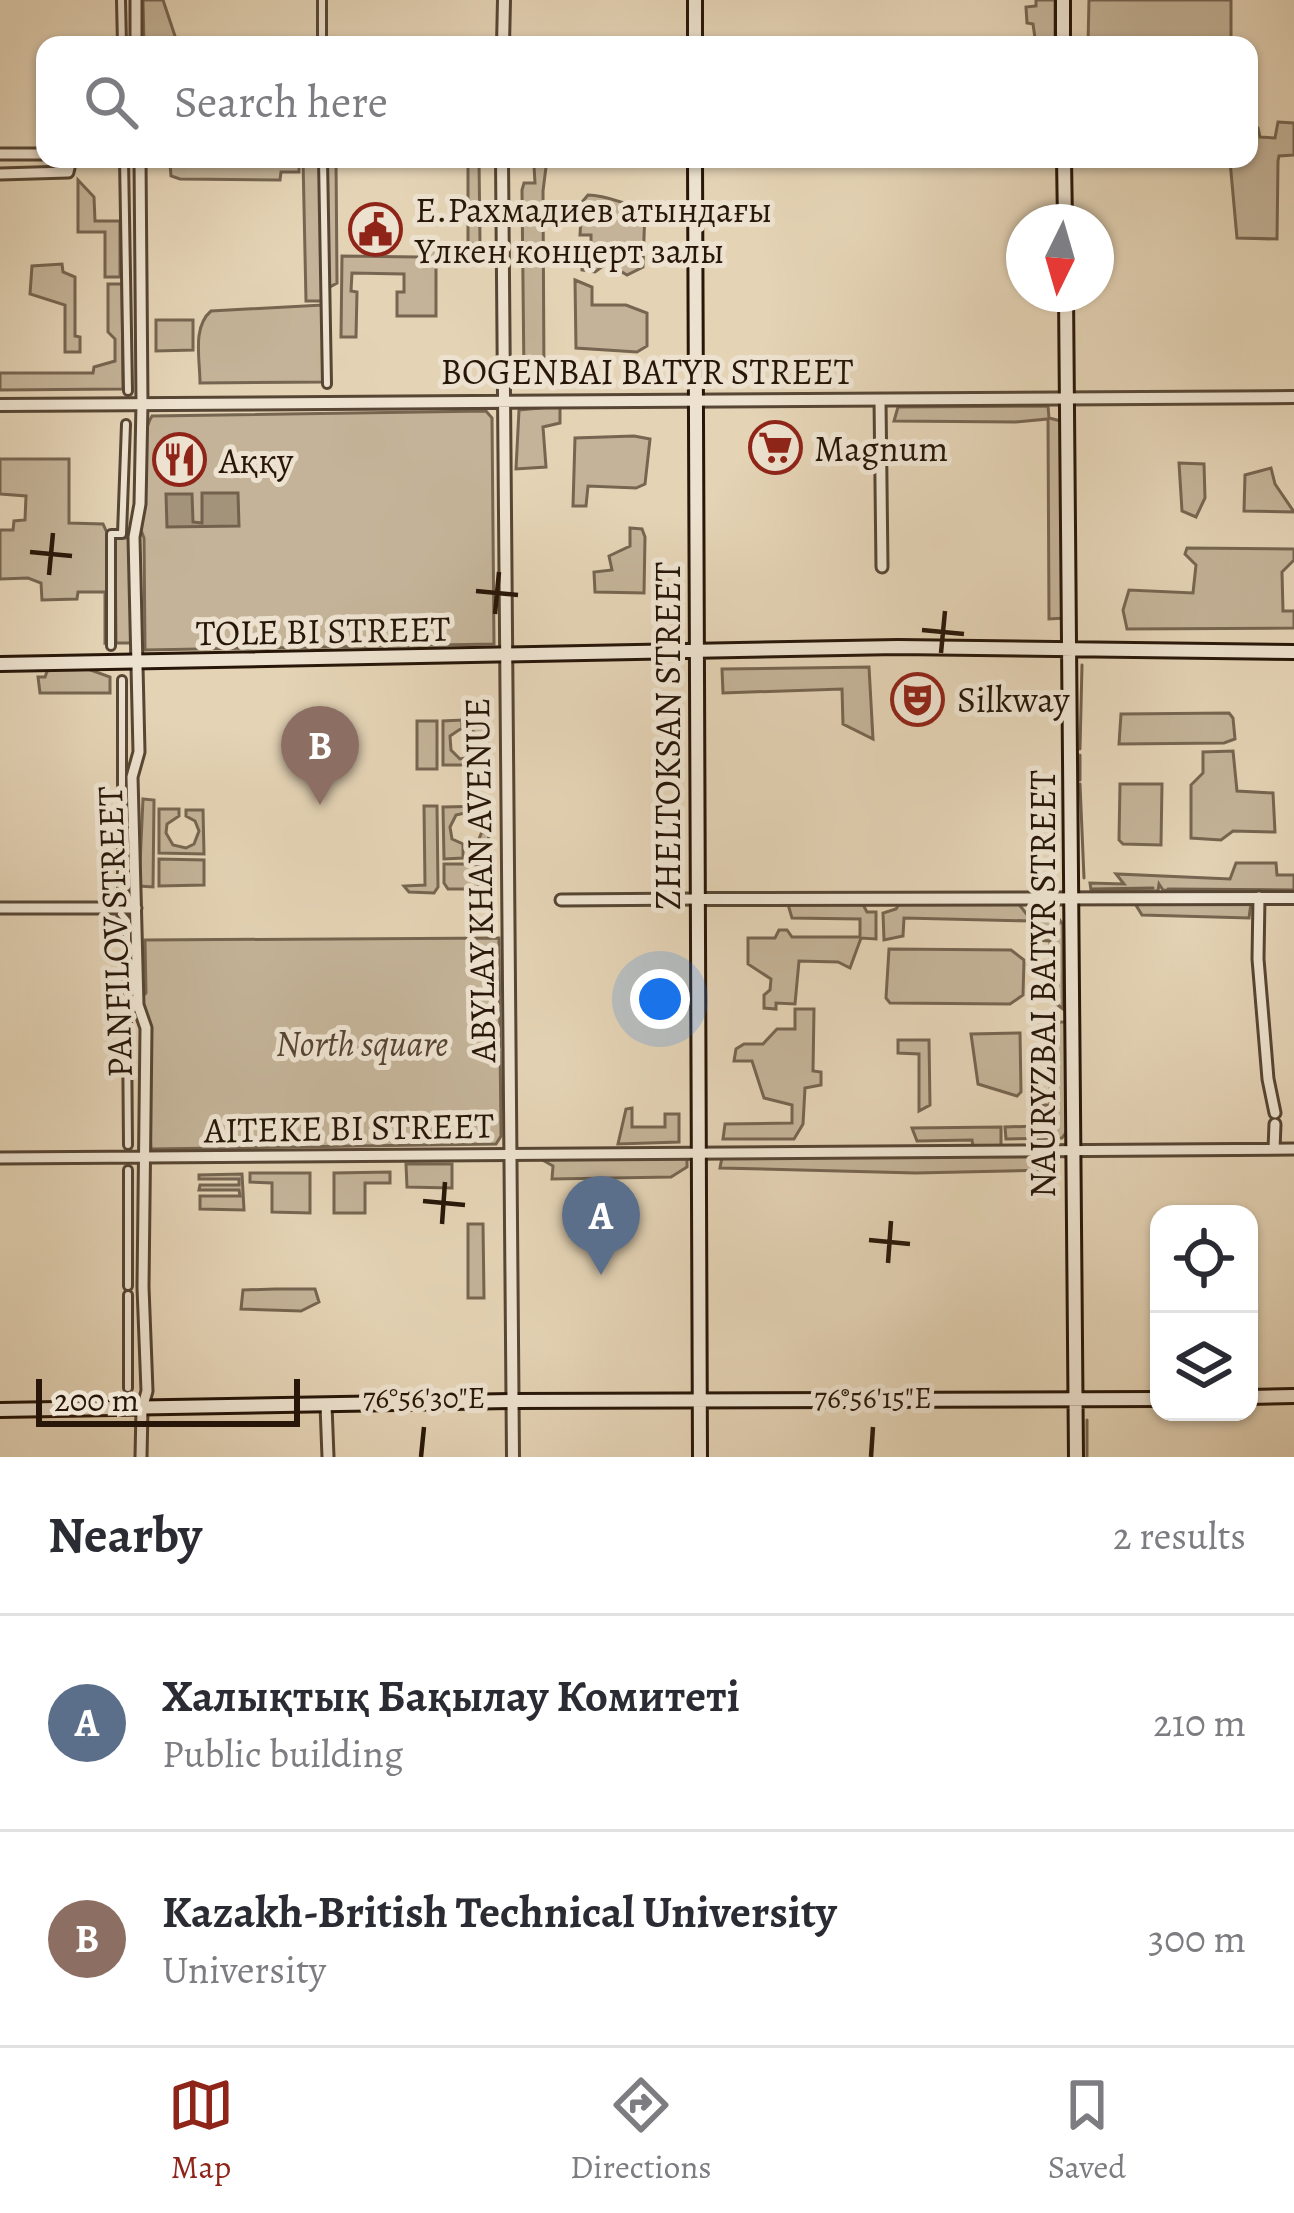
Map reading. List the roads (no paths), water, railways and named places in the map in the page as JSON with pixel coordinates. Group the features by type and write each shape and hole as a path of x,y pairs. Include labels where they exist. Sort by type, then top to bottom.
{"main road":[{"path":"695,0 695,36"},
{"path":"1064,0 1064,36"},
{"name":"ZHELTOKSAN STREET","path":"695,168 700,1457"},
{"path":"1064,168 1065,204"},
{"name":"NAURYZBAI BATYR STREET","path":"1066,312 1076,1457"},
{"name":"TOLE BI STREET","path":"0,664 1071,647 1294,652"},
{"path":"1258,1397 1294,1396"},
{"path":"0,1410 141,1414 514,1401 1150,1400"}],"street":[{"path":"121,0 122,36"},
{"path":"136,0 136,36"},
{"path":"322,0 322,36"},
{"path":"503,36 504,0"},
{"path":"0,154 36,154"},
{"path":"0,174 68,172 69,168"},
{"path":"124,168 128,391"},
{"name":"PANFILOV STREET","path":"140,168 142,404 140,504 134,537 139,752 132,777 138,1005 146,1028 142,1287 148,1391 141,1414 141,1457"},
{"path":"323,168 326,384"},
{"name":"ABYLAY KHAN AVENUE","path":"502,168 513,1457"},
{"name":"BOGENBAI BATYR STREET","path":"0,405 1294,397"},
{"path":"880,400 881,567"},
{"path":"111,646 111,534 122,534 126,424"},
{"name":"PANFILOV STREET","path":"122,680 122,891"},
{"path":"1259,897 1258,959 1274,1149"},
{"path":"561,900 1294,898"},
{"path":"0,908 136,908"},
{"name":"PANFILOV STREET","path":"122,914 127,921 128,1145"},
{"path":"699,1152 1294,1148"},
{"name":"AITEKE BI STREET","path":"0,1158 699,1152"},
{"path":"128,1170 128,1388"},
{"path":"326,1405 328,1457"}],"waterway":[{"path":"1080,749 1082,665"},
{"path":"1080,755 1080,780"},
{"path":"1080,784 1084,878"},
{"path":"1092,889 1153,888"},
{"path":"1168,889 1294,890"},
{"path":"1087,1420 1087,1457"}],"place":[{"name":"Е.Рахмадиев атындағы Үлкен концерт залы","path":"376,230"},
{"name":"Magnum","path":"775,448"},
{"name":"Аққу","path":"180,460"},
{"name":"Silkway","path":"918,699"},
{"name":"Kazakh-British Technical University","path":"320,805"},
{"name":"Халықтық Бақылау Комитеті","path":"601,1275"}],"park label":[{"name":"North square","path":"362,1043"}]}
